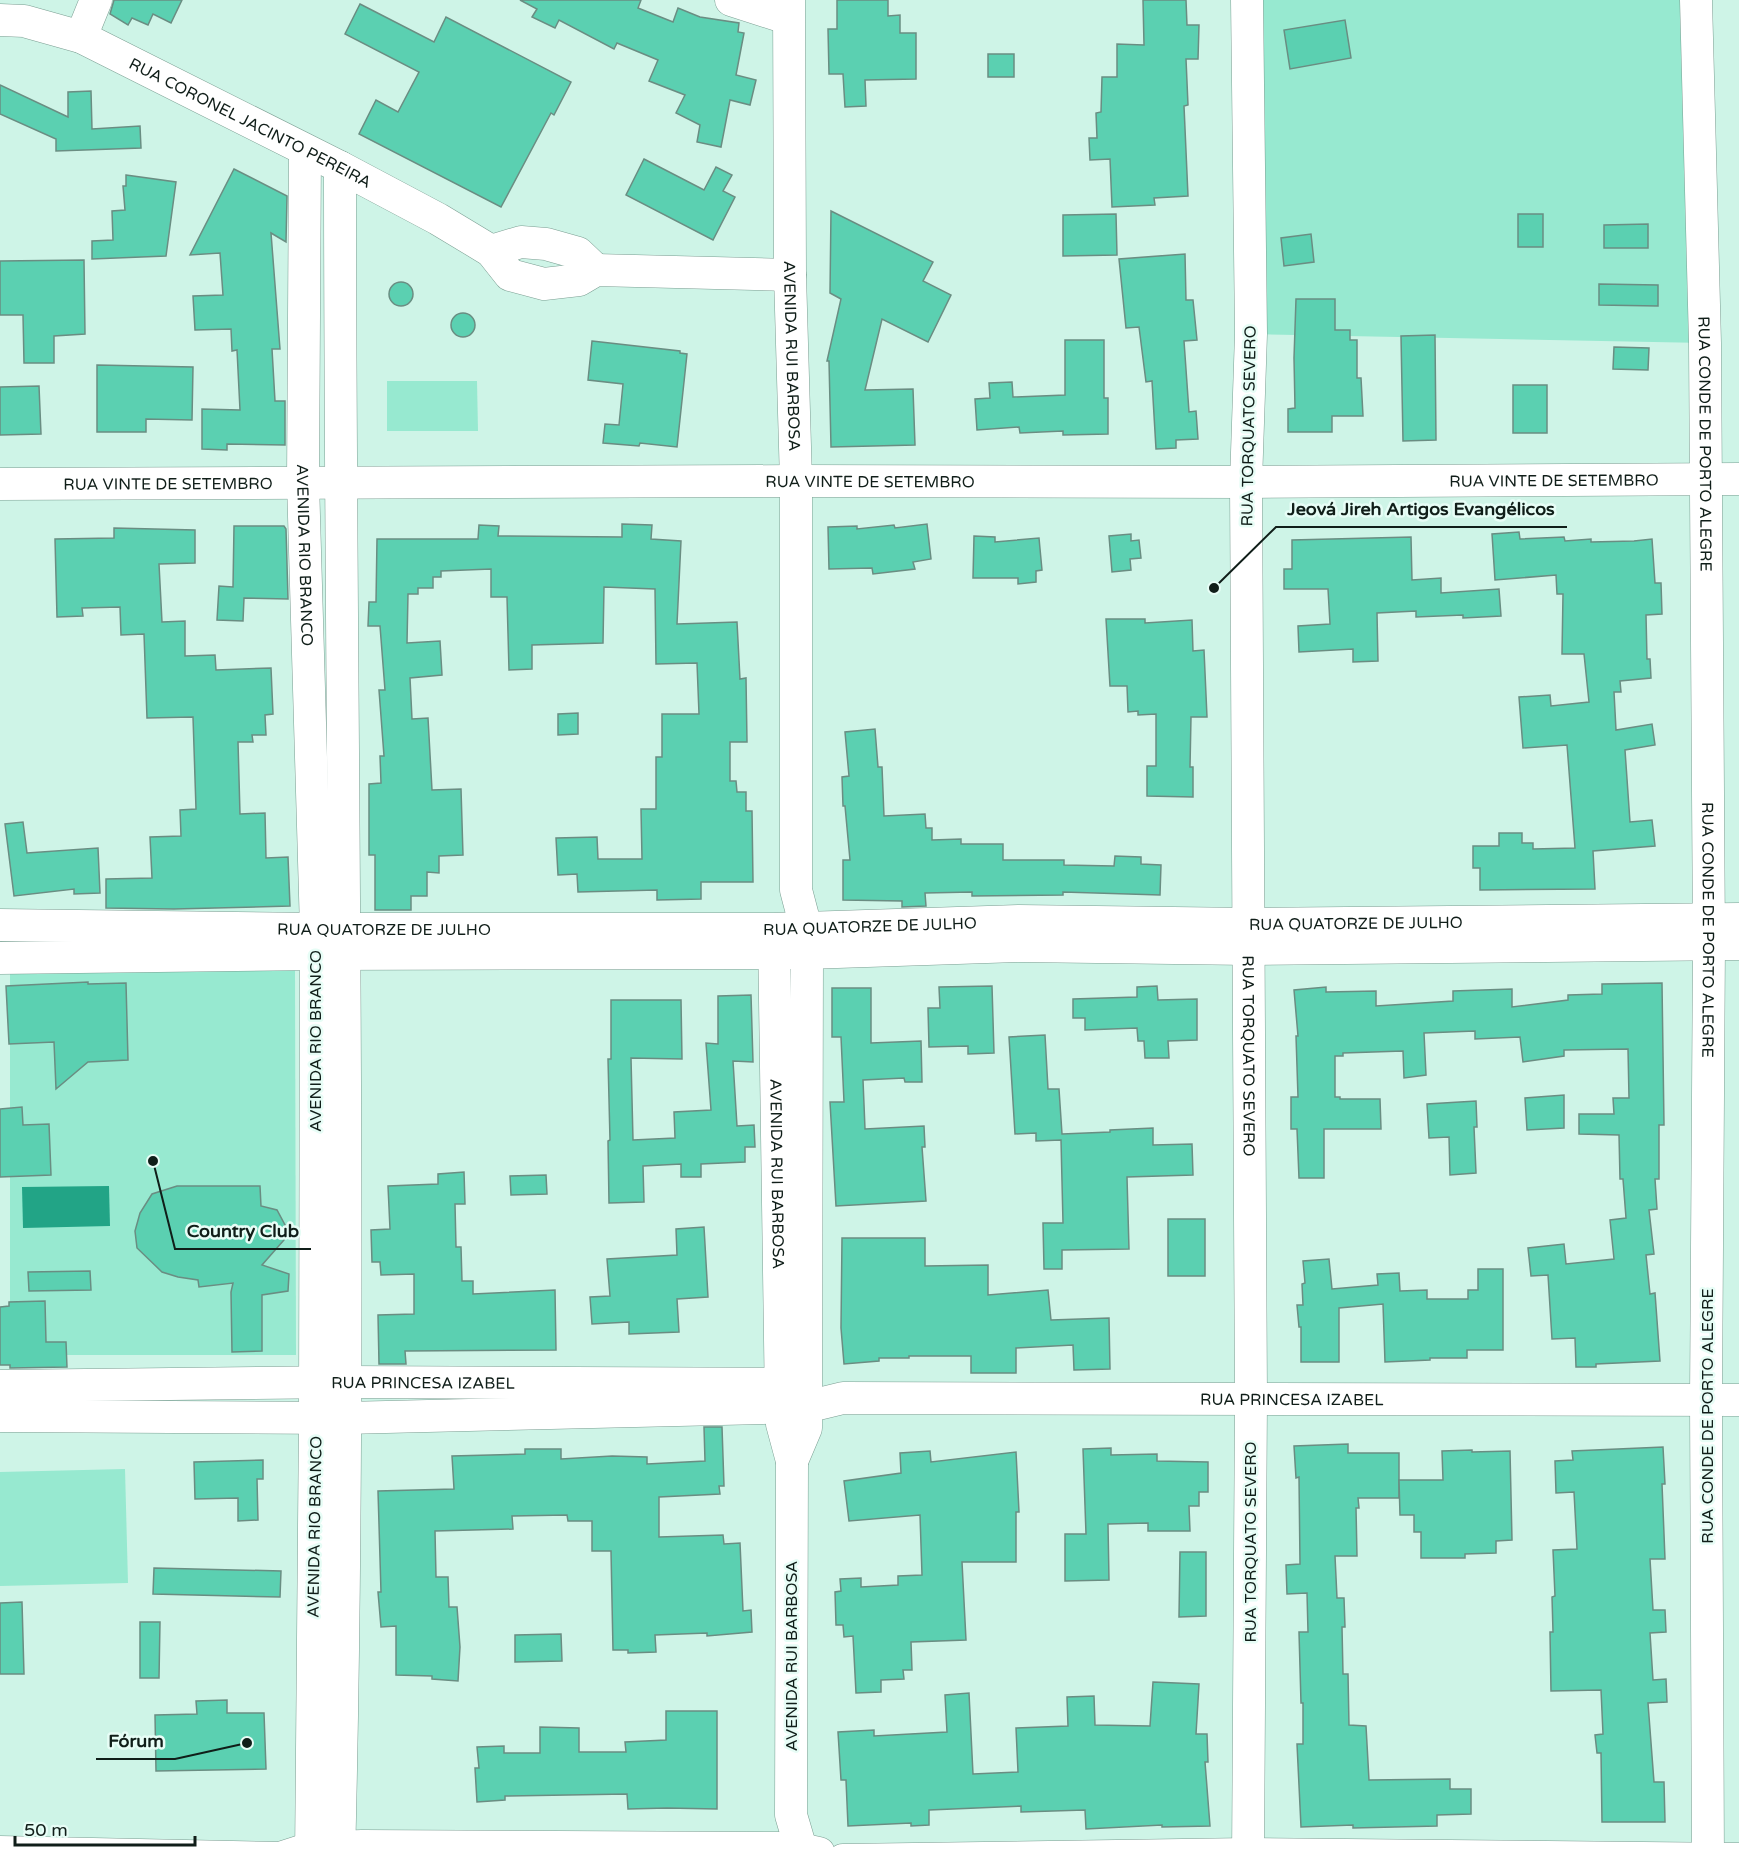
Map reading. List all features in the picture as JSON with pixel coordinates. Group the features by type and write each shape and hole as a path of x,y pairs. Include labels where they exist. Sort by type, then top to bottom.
{"street":[{"path":"81,37 96,0"},
{"path":"731,0 788,9"},
{"name":"RUA TORQUATO SEVERO","path":"1247,0 1251,334 1246,482 1251,1399 1248,1857"},
{"name":"RUA CONDE DE PORTO ALEGRE","path":"1696,0 1705,343 1705,478 1719,935 1706,1400 1708,1860"},
{"name":"AVENIDA RUI BARBOSA","path":"788,9 790,275 796,481 796,890 806,940 794,1396 782,1424 792,1461 790,1854"},
{"name":"RUA CORONEL JACINTO PEREIRA","path":"0,20 24,21 81,37 340,166 438,219 490,251 510,275 544,284 579,280 596,270 790,275"},
{"name":"AVENIDA RIO BRANCO","path":"305,150 303,482 330,942"},
{"name":"AVENIDA RIO BRANCO","path":"311,1855 330,1418 330,942 340,483 340,166"},
{"name":"RUA VINTE DE SETEMBRO","path":"0,484 1739,479"},
{"name":"AVENIDA RUI BARBOSA","path":"794,1396 775,940 796,890"},
{"name":"RUA QUATORZE DE JULHO","path":"0,958 52,957 163,942 806,940 1019,934 1250,937 1719,935 1739,919"},
{"name":"RUA QUATORZE DE JULHO","path":"0,925 56,926 163,942"},
{"path":"52,957 56,926"},
{"name":"RUA PRINCESA IZABEL","path":"0,1386 330,1382 843,1398 1739,1400"},
{"name":"RUA PRINCESA IZABEL","path":"0,1416 330,1418 794,1396"},
{"path":"0,1852 311,1855 790,1854 844,1860 1248,1857 1739,1859"}],"shaded area":[{"path":"1247,0 1696,0 1705,343 1251,334"},
{"path":"387,381 477,381 478,431 387,431"},
{"path":"10,968 295,968 296,1355 10,1355"},
{"path":"109,1186 110,1226 23,1228 22,1187"},
{"path":"125,1469 128,1583 0,1586 0,1472"}],"building":[{"path":"114,0 182,0 171,23 153,14 148,25 132,18 128,25 110,14"},
{"path":"520,0 641,0 638,8 673,22 678,8 700,17 739,23 738,32 744,33 736,75 756,80 750,105 730,100 721,147 697,142 700,125 676,113 685,95 649,81 658,60 617,43 614,49 559,20 555,28 532,17 537,9"},
{"path":"837,0 888,0 888,16 900,15 900,33 916,33 916,79 865,80 866,106 845,107 843,74 829,74 828,29 837,29"},
{"path":"1143,0 1186,0 1187,25 1199,25 1198,59 1186,59 1188,105 1184,106 1188,196 1154,198 1155,205 1112,207 1110,159 1090,160 1089,138 1097,138 1096,113 1101,112 1102,77 1117,77 1117,44 1144,45"},
{"path":"360,4 434,42 446,17 571,82 554,115 551,113 501,207 359,134 376,100 398,112 419,72 345,34"},
{"path":"1345,20 1351,58 1290,69 1284,30"},
{"path":"988,54 1014,54 1014,77 988,77"},
{"path":"0,85 68,117 68,92 91,91 92,129 140,126 141,148 56,151 56,139 0,114"},
{"path":"644,159 704,190 716,167 732,175 723,191 735,197 713,240 626,195"},
{"path":"234,169 287,196 286,242 271,233 280,349 272,349 275,401 285,401 285,445 227,444 227,450 202,449 202,409 240,410 237,350 232,351 231,329 195,330 193,296 223,295 220,253 190,255"},
{"path":"126,175 176,182 166,256 92,259 92,241 113,240 112,211 125,210 123,186 126,186"},
{"path":"831,211 933,262 923,281 951,295 928,342 882,319 865,390 913,389 915,445 831,447 829,361 827,361 841,299 830,293"},
{"path":"1116,214 1117,255 1063,256 1063,215"},
{"path":"1518,214 1543,214 1543,247 1518,247"},
{"path":"1648,224 1648,248 1604,248 1604,225"},
{"path":"1311,234 1314,262 1284,266 1281,238"},
{"path":"1185,254 1186,300 1193,300 1197,340 1184,341 1189,412 1196,411 1198,439 1176,440 1176,448 1156,449 1152,381 1146,382 1139,327 1126,328 1119,259"},
{"path":"84,260 85,334 54,336 54,363 24,363 23,315 0,315 0,261"},
{"path":"401,282 406,283 412,289 412,299 406,305 401,306 396,305 390,299 389,294 390,289 396,283"},
{"path":"1599,284 1658,285 1658,306 1599,305"},
{"path":"1296,299 1335,299 1335,330 1350,330 1350,340 1357,340 1357,378 1361,378 1363,416 1332,416 1332,432 1288,432 1288,409 1295,408"},
{"path":"463,313 472,316 475,325 472,334 463,337 454,334 451,325 454,316"},
{"path":"1435,335 1436,440 1403,441 1401,336"},
{"path":"1065,340 1104,340 1104,398 1108,398 1108,434 1063,435 1063,431 1020,433 1019,427 977,430 975,399 990,398 989,383 1012,382 1013,397 1065,395"},
{"path":"592,341 680,351 680,353 687,354 677,447 640,443 639,446 603,443 605,424 619,425 623,384 588,380"},
{"path":"1614,347 1649,348 1648,370 1613,369"},
{"path":"97,365 193,367 192,420 146,419 146,432 97,432"},
{"path":"1513,385 1547,385 1547,433 1513,433"},
{"path":"39,386 41,434 0,435 0,387"},
{"path":"622,524 652,525 651,539 681,541 677,624 737,622 740,679 746,678 747,742 730,742 730,781 736,781 737,792 746,792 746,811 752,811 753,882 701,882 701,899 657,900 657,890 578,892 577,874 558,875 556,838 597,837 598,859 642,859 641,809 656,809 656,757 662,757 662,714 699,714 697,663 656,664 655,589 604,587 603,643 532,645 532,669 509,670 507,597 491,597 491,569 441,571 441,577 433,577 433,588 418,588 418,594 408,594 407,643 440,641 442,675 410,678 412,719 428,718 432,790 461,789 463,855 439,856 439,873 427,872 427,896 411,896 411,910 375,910 375,855 369,855 369,784 381,783 380,756 384,756 379,690 385,690 380,626 368,626 369,602 376,602 377,539 478,539 479,525 499,526 498,536 622,537"},
{"path":"927,524 931,559 913,562 915,569 873,574 872,568 829,569 828,527 857,526 857,529 894,525 895,528"},
{"path":"234,526 284,526 286,529 288,599 244,598 243,621 217,620 219,586 233,587"},
{"path":"114,528 195,530 195,563 159,564 162,622 185,621 185,656 215,655 216,670 271,668 273,714 265,715 266,735 252,735 253,742 238,742 240,814 265,813 266,858 288,857 290,906 106,908 106,879 152,878 150,837 181,836 180,810 196,809 193,717 147,718 144,634 121,635 120,607 82,608 83,616 57,617 55,539 114,538"},
{"path":"1519,532 1520,539 1564,537 1565,541 1591,539 1591,542 1652,539 1655,583 1661,583 1662,614 1646,615 1647,659 1650,659 1651,678 1620,681 1621,692 1614,692 1616,730 1652,724 1655,745 1625,750 1630,822 1652,820 1655,846 1593,851 1595,889 1480,890 1480,868 1473,868 1473,846 1499,846 1499,833 1522,833 1522,843 1533,843 1533,849 1575,848 1567,745 1523,748 1519,697 1550,695 1551,706 1589,702 1584,654 1562,654 1563,594 1557,594 1556,575 1495,580 1492,534"},
{"path":"1131,534 1131,541 1139,540 1141,558 1130,559 1131,570 1112,572 1109,536"},
{"path":"974,536 995,537 995,542 1039,538 1042,570 1036,571 1036,582 1018,584 1018,578 973,578"},
{"path":"1411,537 1412,580 1441,578 1441,593 1499,589 1501,616 1416,617 1416,611 1377,613 1378,661 1353,662 1353,649 1299,652 1298,626 1330,624 1328,589 1284,589 1284,569 1292,569 1292,540"},
{"path":"1106,619 1145,619 1145,623 1192,620 1193,651 1204,650 1207,717 1191,717 1190,767 1193,767 1193,797 1147,796 1147,766 1156,766 1156,714 1138,715 1138,711 1128,712 1127,686 1110,686"},
{"path":"578,713 578,734 558,735 558,714"},
{"path":"875,729 878,767 882,767 884,816 925,814 926,828 932,828 932,840 961,839 961,844 1003,844 1003,860 1064,860 1064,865 1114,866 1115,856 1141,857 1141,864 1161,865 1160,895 1063,892 1063,895 972,896 972,892 925,893 926,906 902,907 902,901 843,900 843,860 850,860 845,806 843,806 842,777 849,776 845,732"},
{"path":"23,822 27,853 98,848 100,893 74,894 74,889 14,896 5,824"},
{"path":"88,982 88,984 126,983 128,1060 88,1062 56,1089 54,1042 9,1044 6,986"},
{"path":"1662,983 1664,1125 1659,1125 1659,1179 1655,1179 1657,1209 1649,1210 1654,1254 1646,1255 1650,1294 1655,1293 1660,1361 1576,1367 1575,1338 1552,1339 1548,1275 1531,1276 1528,1248 1564,1244 1566,1264 1614,1259 1610,1220 1626,1218 1623,1179 1620,1179 1619,1135 1579,1134 1579,1114 1614,1114 1613,1098 1629,1098 1628,1049 1564,1050 1564,1056 1523,1062 1520,1037 1475,1039 1475,1031 1424,1033 1426,1075 1404,1078 1403,1051 1343,1053 1343,1056 1335,1056 1335,1097 1380,1099 1381,1129 1324,1129 1324,1178 1299,1178 1297,1129 1291,1129 1291,1097 1298,1097 1296,1036 1298,1036 1294,990 1326,987 1326,992 1376,991 1376,1006 1453,1001 1453,991 1512,989 1512,1007 1568,1000 1568,995 1602,994 1602,984"},
{"path":"992,986 994,1053 968,1054 968,1046 929,1047 928,1008 940,1008 939,987"},
{"path":"1157,986 1158,1000 1197,999 1197,1040 1168,1041 1169,1058 1145,1058 1144,1041 1138,1041 1137,1028 1085,1030 1085,1018 1073,1018 1073,999 1137,997 1137,987"},
{"path":"832,988 871,988 871,1043 921,1041 922,1082 905,1082 904,1078 863,1080 865,1129 924,1126 925,1147 922,1147 926,1201 836,1206 830,1102 844,1102 841,1037 832,1037"},
{"path":"751,995 753,1062 733,1061 737,1126 754,1125 755,1147 745,1147 745,1162 701,1164 701,1177 681,1177 681,1164 643,1166 644,1202 609,1203 608,1059 611,1059 611,1000 681,1000 682,1059 631,1058 633,1140 675,1138 674,1112 711,1110 706,1043 718,1044 718,996"},
{"path":"1045,1035 1048,1089 1059,1089 1062,1134 1153,1128 1153,1145 1192,1144 1193,1175 1127,1177 1129,1249 1062,1250 1062,1269 1044,1269 1043,1223 1063,1223 1061,1140 1036,1141 1036,1133 1015,1134 1009,1037"},
{"path":"1564,1095 1564,1128 1527,1130 1525,1098"},
{"path":"1476,1101 1477,1127 1474,1127 1476,1173 1450,1175 1449,1137 1429,1138 1427,1104"},
{"path":"22,1107 23,1125 49,1124 51,1175 0,1177 0,1109"},
{"path":"464,1172 465,1204 455,1204 456,1247 461,1247 462,1281 473,1281 473,1294 555,1290 556,1350 405,1351 406,1364 379,1364 378,1315 414,1314 414,1274 381,1275 380,1262 372,1262 371,1230 390,1229 388,1186 438,1184 438,1174"},
{"path":"546,1175 547,1194 511,1195 510,1176"},
{"path":"177,1186 260,1186 261,1206 277,1210 285,1225 284,1240 262,1265 289,1274 288,1291 262,1295 262,1351 232,1352 231,1292 233,1283 199,1287 198,1280 162,1272 137,1248 135,1231 140,1213 152,1194"},
{"path":"1168,1219 1205,1219 1205,1276 1168,1276"},
{"path":"704,1227 708,1297 677,1299 679,1332 629,1334 629,1322 592,1324 590,1297 610,1296 607,1259 677,1255 676,1229"},
{"path":"842,1238 925,1238 925,1266 988,1265 988,1295 1048,1290 1051,1320 1109,1318 1110,1369 1074,1370 1073,1345 1016,1348 1016,1373 971,1373 971,1356 909,1356 909,1358 879,1358 879,1361 844,1364 841,1328"},
{"path":"1329,1259 1332,1289 1378,1285 1377,1274 1399,1273 1400,1291 1427,1290 1427,1299 1468,1299 1468,1290 1478,1290 1478,1269 1503,1269 1503,1350 1467,1350 1467,1358 1430,1358 1430,1360 1385,1362 1383,1304 1339,1308 1339,1362 1301,1362 1301,1327 1299,1327 1297,1305 1303,1305 1302,1284 1305,1283 1303,1261"},
{"path":"90,1271 91,1290 29,1291 28,1272"},
{"path":"45,1301 46,1342 66,1342 67,1367 10,1368 10,1365 0,1365 0,1307 9,1306 9,1302"},
{"path":"704,1427 722,1427 724,1486 719,1486 720,1494 659,1497 659,1537 723,1535 724,1544 740,1543 743,1611 751,1610 752,1632 707,1636 707,1633 655,1635 656,1652 628,1653 628,1650 613,1650 611,1551 592,1551 592,1521 568,1521 567,1515 512,1516 513,1529 435,1531 436,1577 448,1577 449,1607 457,1607 460,1647 458,1681 432,1679 432,1676 396,1675 396,1626 381,1627 378,1592 381,1592 378,1491 454,1489 452,1456 525,1454 525,1449 561,1449 561,1459 612,1456 647,1457 647,1464 705,1461"},
{"path":"1348,1444 1348,1453 1399,1453 1399,1498 1358,1498 1359,1508 1356,1508 1357,1556 1335,1556 1337,1598 1344,1598 1343,1674 1348,1674 1349,1725 1366,1726 1369,1780 1450,1779 1450,1789 1471,1789 1471,1814 1437,1815 1437,1826 1301,1827 1297,1744 1303,1744 1303,1703 1301,1703 1299,1632 1308,1632 1307,1593 1287,1594 1286,1565 1300,1564 1299,1477 1296,1478 1294,1446"},
{"path":"1663,1447 1665,1559 1650,1559 1653,1610 1665,1610 1666,1632 1650,1633 1653,1680 1666,1679 1667,1702 1648,1703 1654,1782 1664,1782 1665,1822 1602,1822 1601,1753 1597,1753 1595,1735 1603,1734 1601,1690 1551,1691 1550,1632 1553,1632 1552,1597 1555,1596 1553,1550 1577,1549 1574,1492 1556,1493 1555,1461 1573,1460 1572,1451"},
{"path":"1111,1448 1111,1455 1157,1454 1157,1461 1208,1462 1208,1492 1199,1492 1199,1506 1189,1506 1190,1531 1148,1531 1148,1523 1108,1524 1109,1580 1065,1581 1065,1534 1086,1534 1083,1449"},
{"path":"1472,1450 1472,1452 1510,1451 1512,1540 1496,1541 1496,1553 1465,1554 1465,1558 1421,1558 1421,1532 1414,1532 1414,1515 1400,1515 1399,1480 1443,1480 1442,1451"},
{"path":"930,1451 931,1462 1016,1452 1019,1512 1016,1512 1016,1562 962,1562 966,1640 911,1642 912,1670 903,1670 904,1679 881,1680 881,1692 856,1693 853,1636 844,1637 843,1625 836,1625 835,1592 841,1591 840,1579 861,1578 861,1587 898,1585 898,1576 922,1575 920,1515 849,1521 844,1481 901,1473 900,1453"},
{"path":"263,1460 263,1479 257,1479 258,1520 238,1521 238,1498 195,1499 194,1462"},
{"path":"1180,1552 1206,1552 1206,1616 1179,1617"},
{"path":"154,1568 281,1571 280,1597 153,1594"},
{"path":"22,1602 24,1674 0,1674 0,1603"},
{"path":"140,1622 160,1622 159,1678 140,1678"},
{"path":"561,1634 562,1661 515,1662 515,1635"},
{"path":"1153,1682 1199,1684 1196,1734 1207,1734 1208,1762 1205,1762 1210,1826 1162,1827 1162,1825 1086,1829 1085,1810 1021,1812 1021,1806 929,1810 929,1825 911,1826 911,1823 848,1826 846,1780 841,1780 838,1732 874,1730 874,1736 947,1732 945,1695 969,1693 973,1774 1018,1772 1016,1728 1068,1726 1067,1697 1094,1696 1095,1725 1150,1726"},
{"path":"227,1700 227,1713 264,1713 266,1769 156,1771 155,1715 197,1714 196,1701"},
{"path":"666,1711 717,1711 717,1809 628,1809 627,1794 505,1796 505,1800 477,1802 475,1768 479,1768 477,1747 504,1746 504,1753 540,1753 540,1727 579,1728 579,1752 626,1752 625,1742 666,1740"}],"place":[{"name":"Jeová Jireh Artigos Evangélicos","path":"1214,588"},
{"name":"Country Club","path":"153,1161"},
{"name":"Fórum","path":"247,1743"}]}
